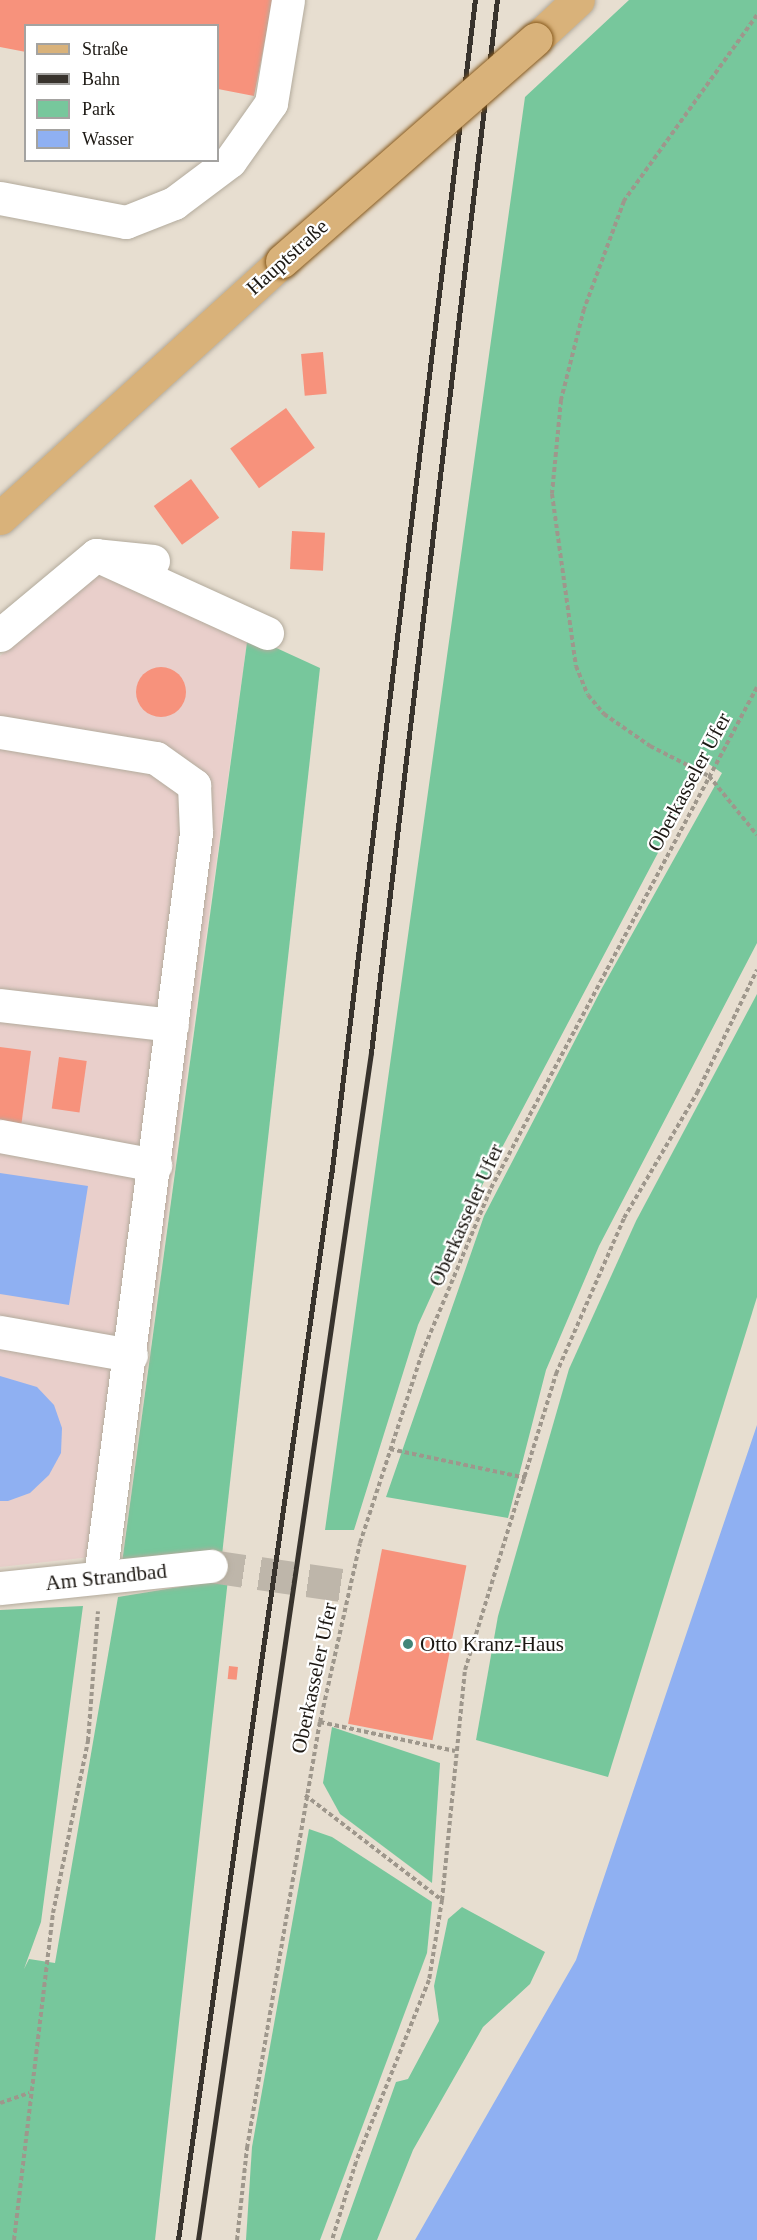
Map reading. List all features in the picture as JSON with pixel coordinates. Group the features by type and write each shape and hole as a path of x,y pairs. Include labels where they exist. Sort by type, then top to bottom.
{"main road":[{"name":"Hauptstraße","path":"0,518 282,261 578,0"}],"street":[{"path":"0,198 126,222 174,203 230,161 271,103 288,0"},
{"path":"96,555 267,633"},
{"path":"0,635 96,555 153,561"},
{"path":"0,732 156,758 194,784 196,833 131,1355 100,1577"},
{"path":"0,1005 172,1025"},
{"path":"0,1136 155,1165"},
{"path":"0,1332 131,1355"},
{"name":"Am Strandbad","path":"0,1588 211,1566"}],"path":[{"path":"757,15 624,201 573,354 561,400 552,494 576,666 588,695 604,714 650,746 709,776 757,835"},
{"name":"Oberkasseler Ufer","path":"237,2240 246,2155 305,1795 320,1722 360,1543 422,1353 491,1188 757,687"},
{"path":"332,2240 356,2162 429,1980 442,1900 455,1751 465,1670 526,1478 556,1374 624,1218 697,1093 757,970"},
{"path":"390,1449 526,1478"},
{"path":"14,2240 29,2093 53,1913 88,1741 100,1577"},
{"path":"320,1722 455,1751"},
{"path":"305,1795 442,1900"},
{"path":"0,2103 29,2093"}],"shaded area":[{"path":"98,575 248,635 125,1515 96,1511 91,1557 0,1567 0,656"}],"green space":[{"path":"629,0 757,0 757,943 599,1246 546,1370 508,1518 386,1497 484,1216 602,988 722,773 706,762 477,1195 418,1325 354,1530 325,1530 525,97"},
{"path":"248,635 320,668 222,1555 122,1563"},
{"path":"757,994 757,1297 608,1777 476,1740 498,1616 569,1369 636,1221"},
{"path":"228,1579 155,2240 0,2240 0,1610 83,1606 41,1922 24,1969 29,1959 55,1963 118,1597"},
{"path":"332,1727 440,1763 432,1883 340,1814 323,1783"},
{"path":"309,1829 332,1837 432,1902 427,1953 320,2240 246,2240 252,2147"},
{"path":"462,1907 545,1952 530,1984 483,2027 413,2150 377,2240 340,2240 396,2082 408,2079 439,2021 434,1986 448,1919"}],"water":[{"path":"0,1173 88,1186 69,1305 0,1294"},
{"path":"0,1376 37,1387 54,1405 62,1428 61,1453 49,1475 30,1493 8,1501 0,1501"},
{"path":"757,1425 757,2240 415,2240 576,1960"}],"building":[{"path":"0,0 273,0 254,96 219,89 219,24 24,24 24,52 0,47"},
{"path":"323,352 327,394 305,396 301,354"},
{"path":"286,408 315,448 259,488 230,449"},
{"path":"191,479 219,518 182,545 154,506"},
{"path":"292,531 325,533 323,571 290,569"},
{"path":"161,667 179,674 186,692 179,710 161,717 143,710 136,692 143,674"},
{"path":"0,1047 31,1051 21,1127 0,1124"},
{"path":"59,1057 87,1061 79,1112 52,1108"},
{"name":"Otto Kranz-Haus","path":"382,1549 466,1565 432,1740 348,1724"},
{"path":"229,1666 238,1667 237,1680 228,1679"}],"tunnel":[{"path":"211,1566 348,1586"}],"railway":[{"path":"178,2240 332,1169 475,0"},
{"path":"198,2240 371,1053 497,0"}],"place":[{"name":"Otto Kranz-Haus","path":"408,1644"}]}
